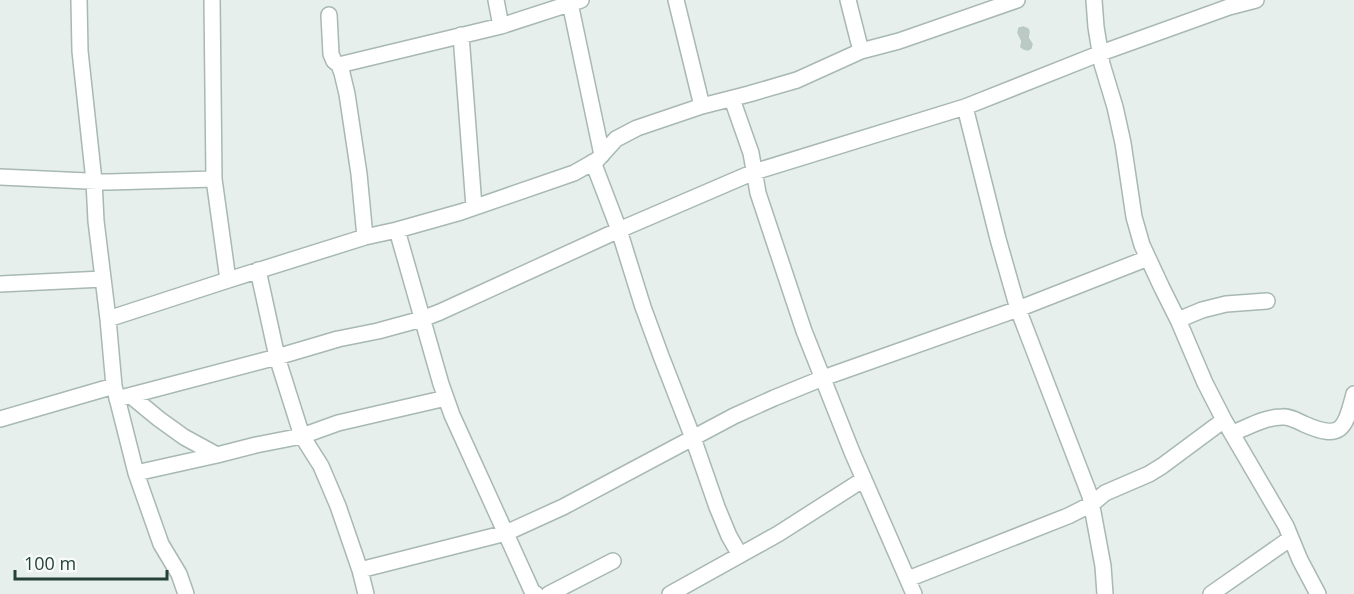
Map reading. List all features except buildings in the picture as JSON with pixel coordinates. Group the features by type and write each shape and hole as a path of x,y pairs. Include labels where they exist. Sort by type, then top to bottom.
{"street":[{"path":"79,0 80,51 96,221 108,319 121,394 136,474 161,544 179,574 186,594"},
{"path":"212,0 214,178 228,280"},
{"path":"496,0 501,26"},
{"path":"675,0 702,106"},
{"path":"848,0 861,51"},
{"path":"108,319 365,237 474,207 574,172 598,159 616,139 637,128 702,106 797,80 861,51 899,41 1017,0"},
{"path":"1094,0 1102,64 1115,107 1134,217 1142,245 1205,383 1277,510 1318,594"},
{"path":"0,419 121,394 277,357 338,339 422,319 754,172 965,107 1101,53 1229,7 1256,0"},
{"path":"339,65 501,26 575,2 598,159 619,230 643,307 717,507 740,555"},
{"path":"329,15 331,54 339,65 347,94 365,237"},
{"path":"461,35 474,207"},
{"path":"732,99 750,153 758,193 804,332 914,594"},
{"path":"965,107 1018,309 1092,504 1103,566 1105,594"},
{"path":"0,177 109,182 214,178"},
{"path":"397,230 452,415 532,591 536,594"},
{"path":"360,570 506,533 563,507 764,403 823,378 1018,309 1148,258"},
{"path":"258,270 277,357 302,436 321,466 338,506 366,594"},
{"path":"0,284 103,279"},
{"path":"1178,320 1202,310 1226,304 1268,301"},
{"path":"121,394 184,437 217,455"},
{"path":"1233,433 1273,417 1284,416 1322,431 1336,430 1346,422 1354,394"},
{"path":"136,474 302,436 338,423 446,398"},
{"path":"908,579 1068,516 1092,504 1105,493 1162,466 1224,420"},
{"path":"670,594 778,534 864,479"},
{"path":"1211,594 1291,538"},
{"path":"549,594 613,561"}]}
